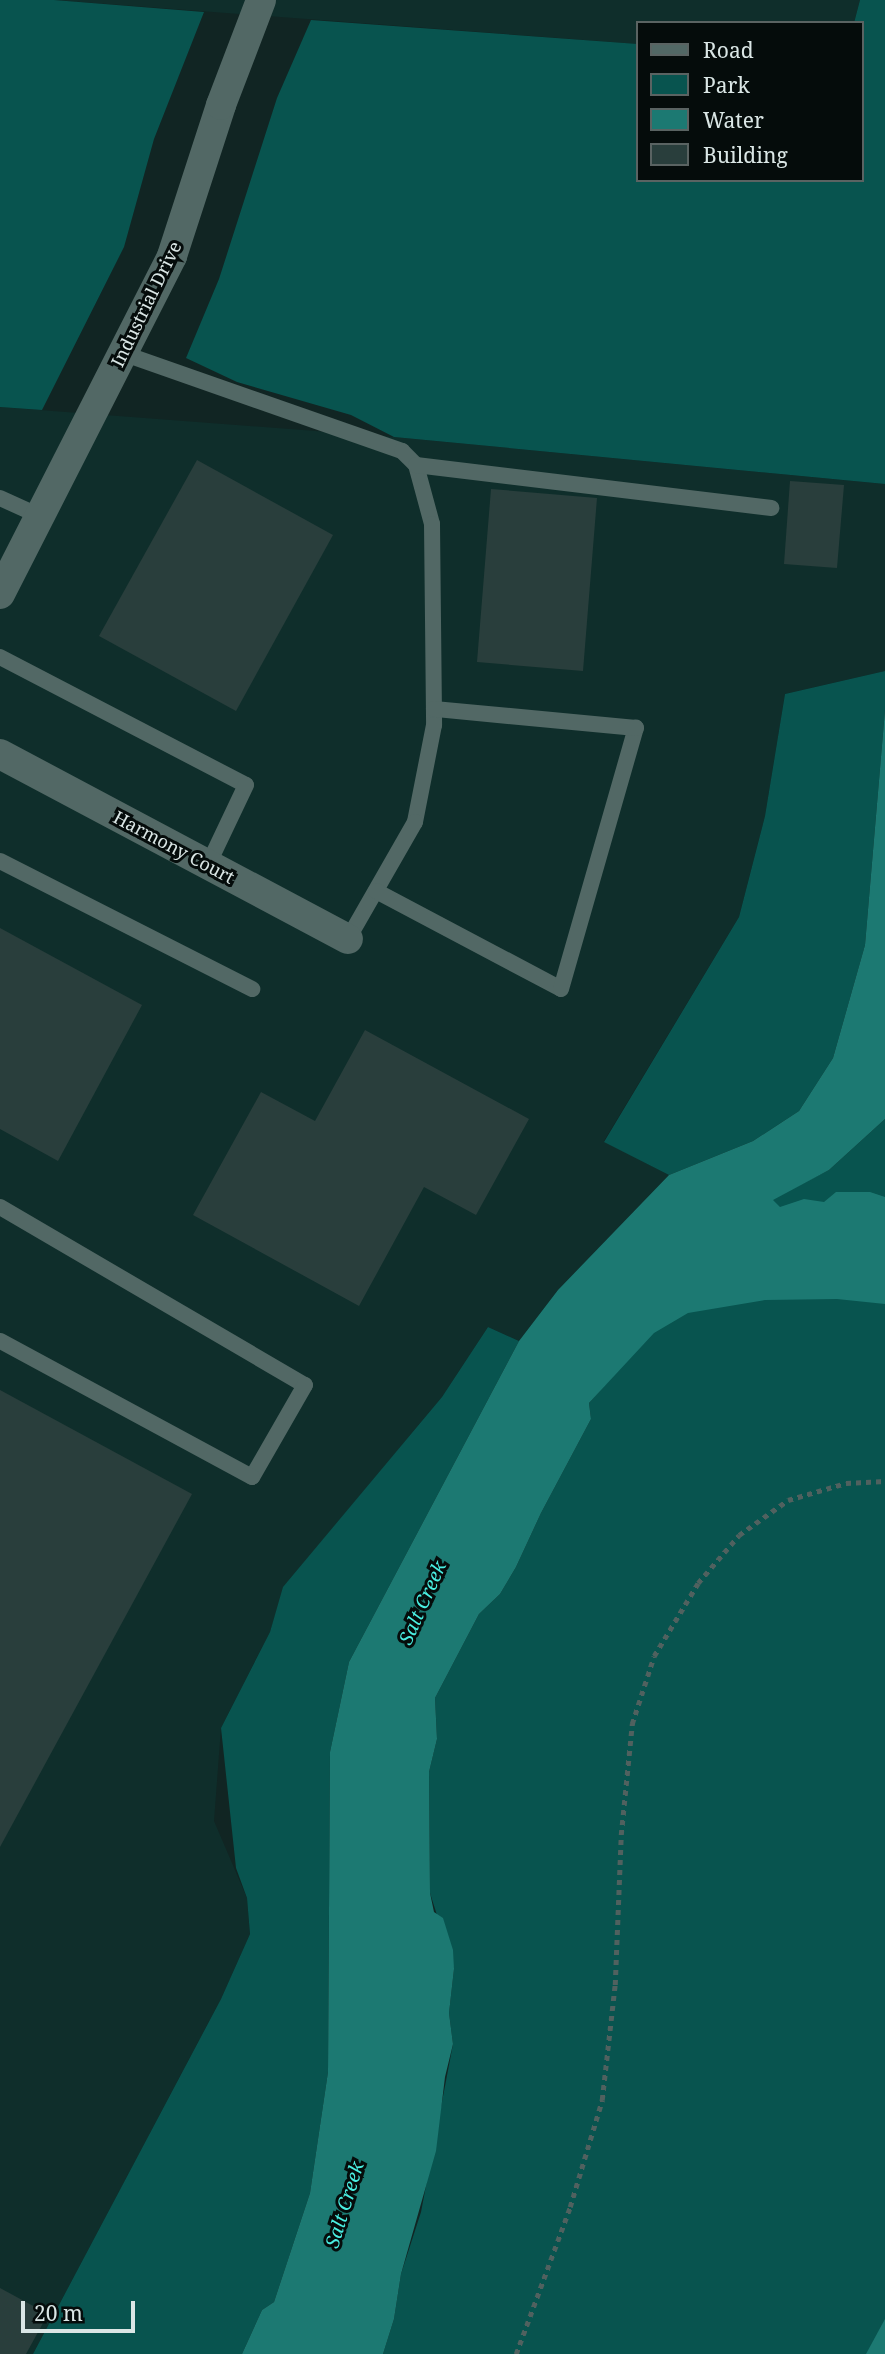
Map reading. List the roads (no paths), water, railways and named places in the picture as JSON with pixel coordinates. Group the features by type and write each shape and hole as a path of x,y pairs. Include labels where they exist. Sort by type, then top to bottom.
{"street":[{"name":"Industrial Drive","path":"0,594 42,517 172,256 221,105 261,0"},
{"name":"Harmony Court","path":"0,754 348,939"}],"lane":[{"path":"122,353 402,451 415,466 432,524 434,725 415,822 348,939"},
{"path":"415,466 771,508"},
{"path":"0,498 42,517"},
{"path":"0,657 59,691 246,785 208,865"},
{"path":"376,891 561,989 636,728 434,709"},
{"path":"0,861 252,989"},
{"path":"0,1207 305,1385 252,1477 0,1341"}],"water":[{"name":"Salt Creek","path":"885,710 885,1119 829,1170 773,1200 780,1207 804,1199 824,1202 836,1192 870,1192 885,1197 885,1304 837,1299 765,1300 688,1313 654,1333 589,1403 591,1419 541,1513 516,1567 500,1594 479,1614 435,1698 437,1739 429,1772 430,1893 434,1912 443,1918 453,1950 454,1969 449,2013 453,2044 445,2077 436,2151 401,2274 394,2319 383,2354 242,2354 262,2310 274,2302 310,2193 328,2072 330,1752 349,1662 519,1341 558,1290 669,1175 753,1141 799,1111 833,1058 865,945"},
{"path":"885,2319 885,2354 866,2354"}]}
